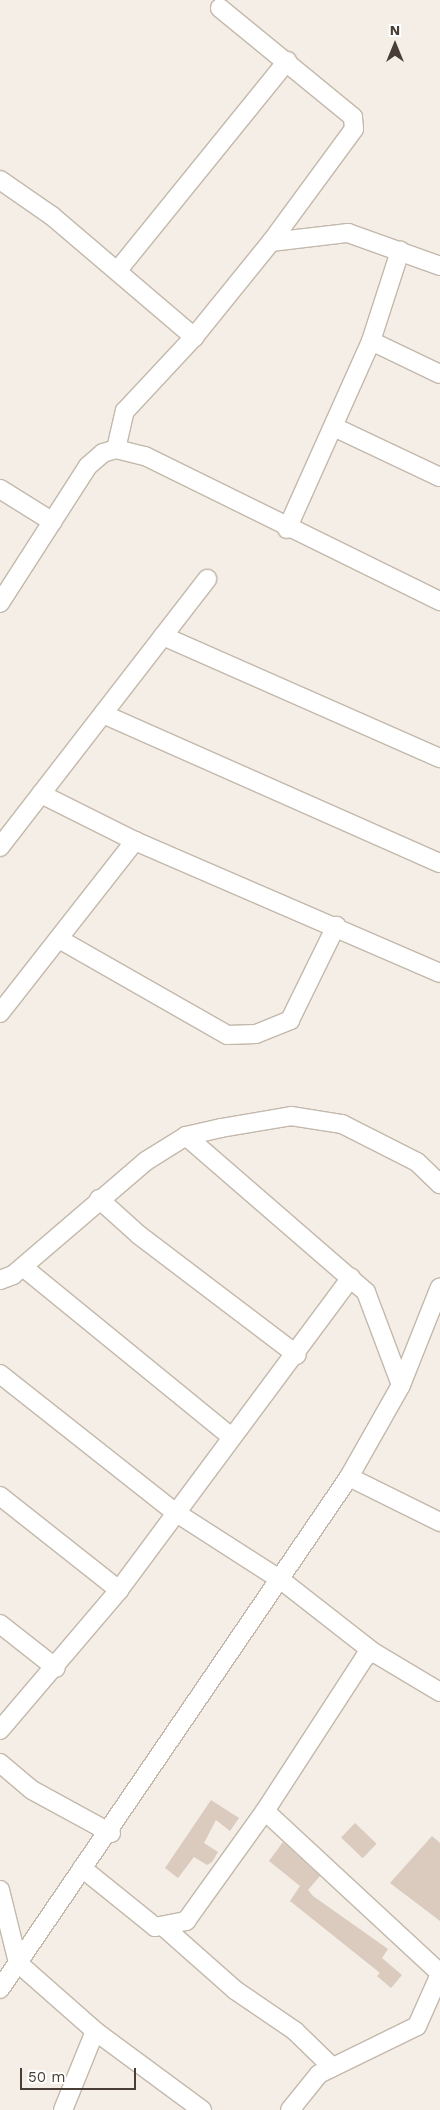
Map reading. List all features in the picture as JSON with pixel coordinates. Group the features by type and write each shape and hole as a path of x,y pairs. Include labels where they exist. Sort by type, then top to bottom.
{"street":[{"path":"116,449 125,411 194,337 272,242 354,129 353,117 220,8"},
{"path":"118,270 287,61"},
{"path":"0,180 118,270 194,337"},
{"path":"272,242 348,233 440,266"},
{"path":"287,529 371,341 400,251"},
{"path":"371,341 440,374"},
{"path":"334,427 440,478"},
{"path":"0,603 88,466 103,453 116,449 145,456 287,529 440,601"},
{"path":"0,489 53,522"},
{"path":"0,848 207,579"},
{"path":"163,636 440,758"},
{"path":"103,714 440,862"},
{"path":"41,794 135,841 336,926 440,973"},
{"path":"0,1014 135,841"},
{"path":"59,939 227,1035 256,1034 290,1020 336,926"},
{"path":"0,1280 23,1266 99,1199 146,1161 186,1136 264,1119 314,1118 381,1141 417,1162 440,1184"},
{"path":"186,1136 366,1292 376,1311 401,1385"},
{"path":"99,1199 138,1235 296,1355"},
{"path":"23,1266 229,1435"},
{"path":"0,1730 56,1668 119,1590 229,1435 296,1355 351,1278"},
{"path":"0,1989 82,1868 111,1833 349,1477 401,1385 440,1287"},
{"path":"0,1374 175,1512 281,1580 373,1652 440,1692"},
{"path":"349,1477 440,1522"},
{"path":"0,1496 119,1590"},
{"path":"0,1624 56,1668"},
{"path":"82,1868 155,1927 165,1928 186,1921 201,1903 265,1811 365,1656 373,1652"},
{"path":"0,1762 32,1790 111,1833"},
{"path":"265,1811 440,1974 417,2026 332,2067 310,2081 290,2110"},
{"path":"0,1890 18,1963 176,2102 202,2110"},
{"path":"165,1928 235,1990 294,2031 332,2067"},
{"path":"63,2110 96,2032"}],"building":[{"path":"211,1800 239,1818 230,1831 216,1820 204,1843 218,1852 212,1862 207,1865 194,1857 178,1878 165,1868"},
{"path":"355,1823 377,1844 363,1858 341,1837"},
{"path":"432,1836 440,1843 440,1921 390,1883"},
{"path":"283,1842 320,1876 308,1890 313,1896 388,1949 382,1958 402,1975 391,1988 377,1976 380,1973 290,1901 300,1886 269,1861"}]}
